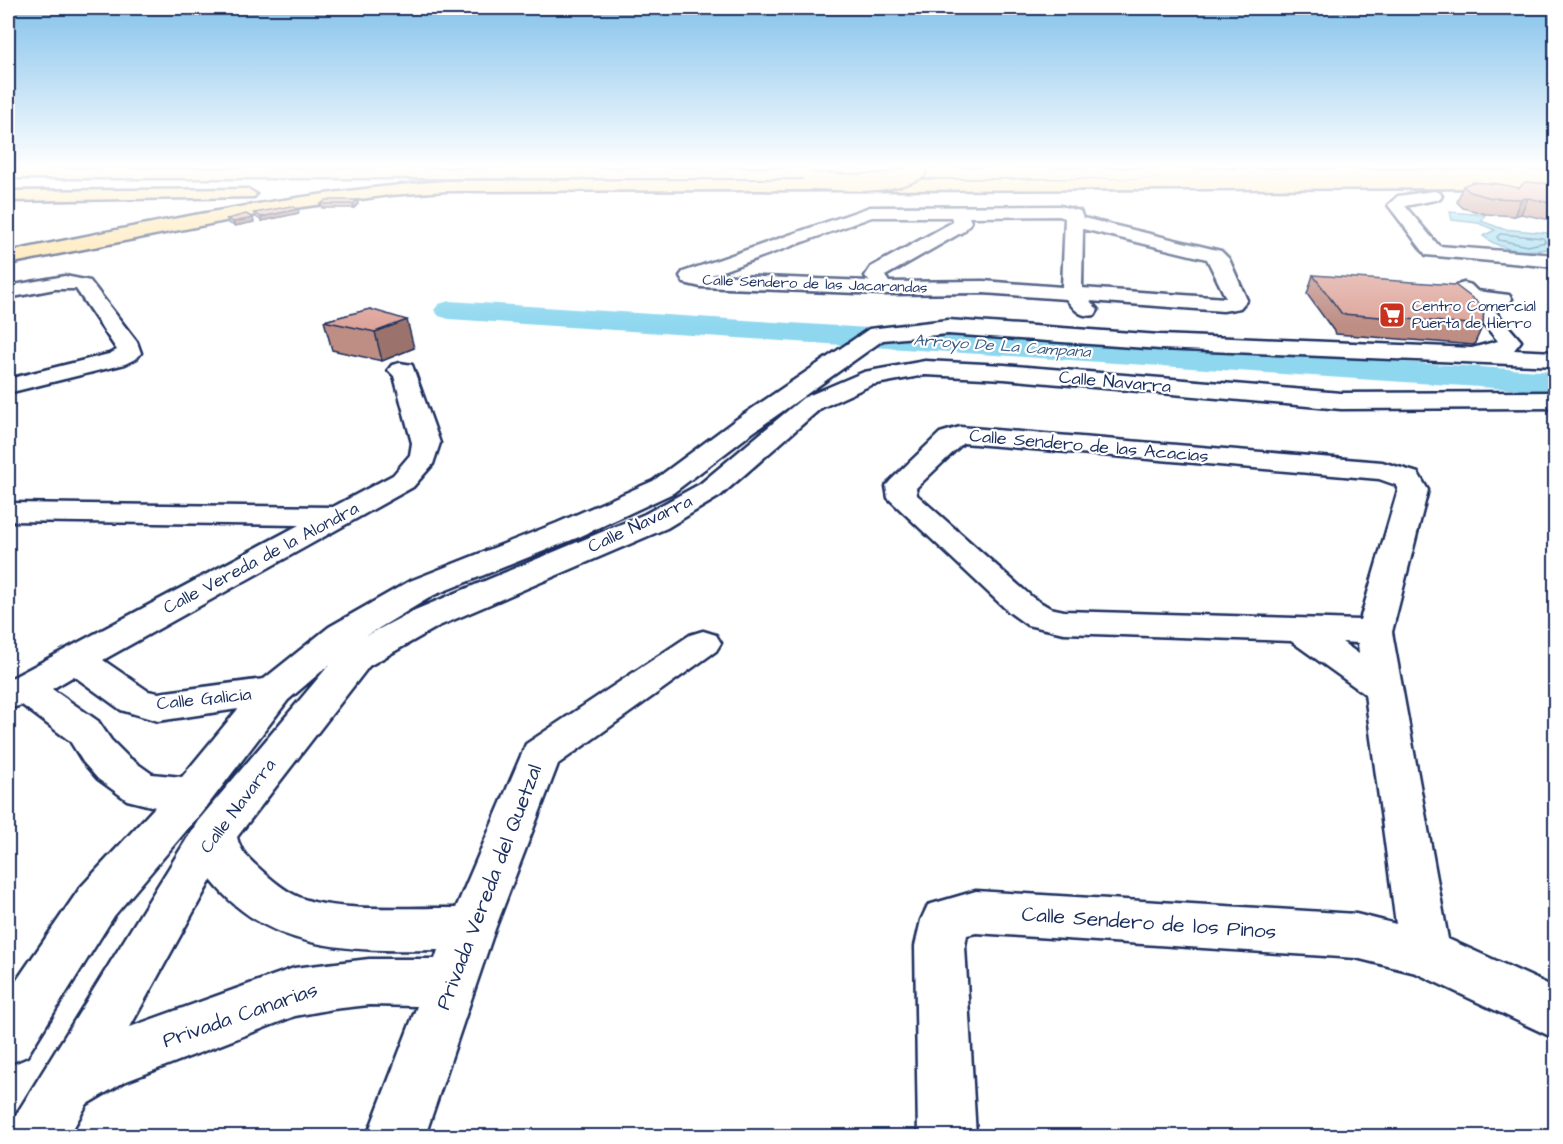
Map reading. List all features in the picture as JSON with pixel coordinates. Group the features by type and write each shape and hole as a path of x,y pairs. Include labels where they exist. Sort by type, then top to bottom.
{"main road":[{"path":"8,250 164,219"},
{"path":"8,258 198,219"}],"street":[{"name":"Calle Sendero de las Jacarandas","path":"849,219 690,276 691,279 883,288 982,287 1224,305 1233,304 1237,300 1219,259 1214,255 1080,219"},
{"path":"883,288 875,276 878,271 958,227 962,222 961,219"},
{"path":"1055,334 1065,293 1067,219"},
{"path":"1412,219 1440,244 1460,254 1556,261"},
{"path":"1410,292 1470,297 1510,307 1474,268 1446,266 1470,297 1510,342 1495,351 1463,354"},
{"path":"8,292 57,282 74,282 83,285 129,347 129,353 117,359 8,386"},
{"path":"1065,293 1097,318 1160,342"},
{"name":"Calle Navarra","path":"45,1123 203,814 274,691 342,635 422,588 568,530 663,487 872,337 948,327 1160,342 1556,360"},
{"path":"828,367 827,375 837,382 864,379"},
{"name":"Calle Navarra","path":"8,1038 97,902 203,814 356,657 427,618 656,521 710,490 812,403 864,379 925,368 1004,372 1341,401 1556,399"},
{"name":"Calle Vereda de la Alondra","path":"15,691 403,481 413,472 426,453 426,443 405,370 400,370"},
{"name":"Calle Sendero de las Acacias","path":"1374,632 1064,622 1039,616 1021,605 903,498 901,486 950,439 960,435 1370,470 1399,475 1408,479 1413,490 1374,632 1425,954"},
{"path":"8,512 338,516"},
{"path":"229,515 283,546"},
{"path":"1300,630 1381,687"},
{"name":"Privada Vereda del Quetzal","path":"396,1137 471,929 541,755 703,643"},
{"name":"Calle Galicia","path":"76,658 135,701 158,707 274,691"},
{"path":"15,691 84,731 97,751 113,768 142,789 203,814 216,852 229,869 261,898 281,912 312,924 471,929"},
{"name":"Calle Sendero de los Pinos","path":"947,1137 940,946 945,920 976,912 1356,936 1425,954 1556,1014"},
{"name":"Privada Canarias","path":"45,1123 71,1080 106,1062 294,993 333,985 369,982 451,983"}],"water":[{"path":"1482,219 1481,221 1503,229 1547,233 1555,238 1555,248 1527,251 1509,249 1483,236 1495,230 1478,223 1452,220"}],"building":[{"path":"228,219 246,219 233,222"},
{"path":"1313,275 1455,285 1484,307 1483,325 1342,314"},
{"path":"370,309 407,320 375,332 324,321"}],"waterway":[{"name":"Arroyo De La Campana","path":"449,310 1556,382"}],"place":[{"name":"Centro Comercial Puerta de Hierro","path":"1392,315"}]}
